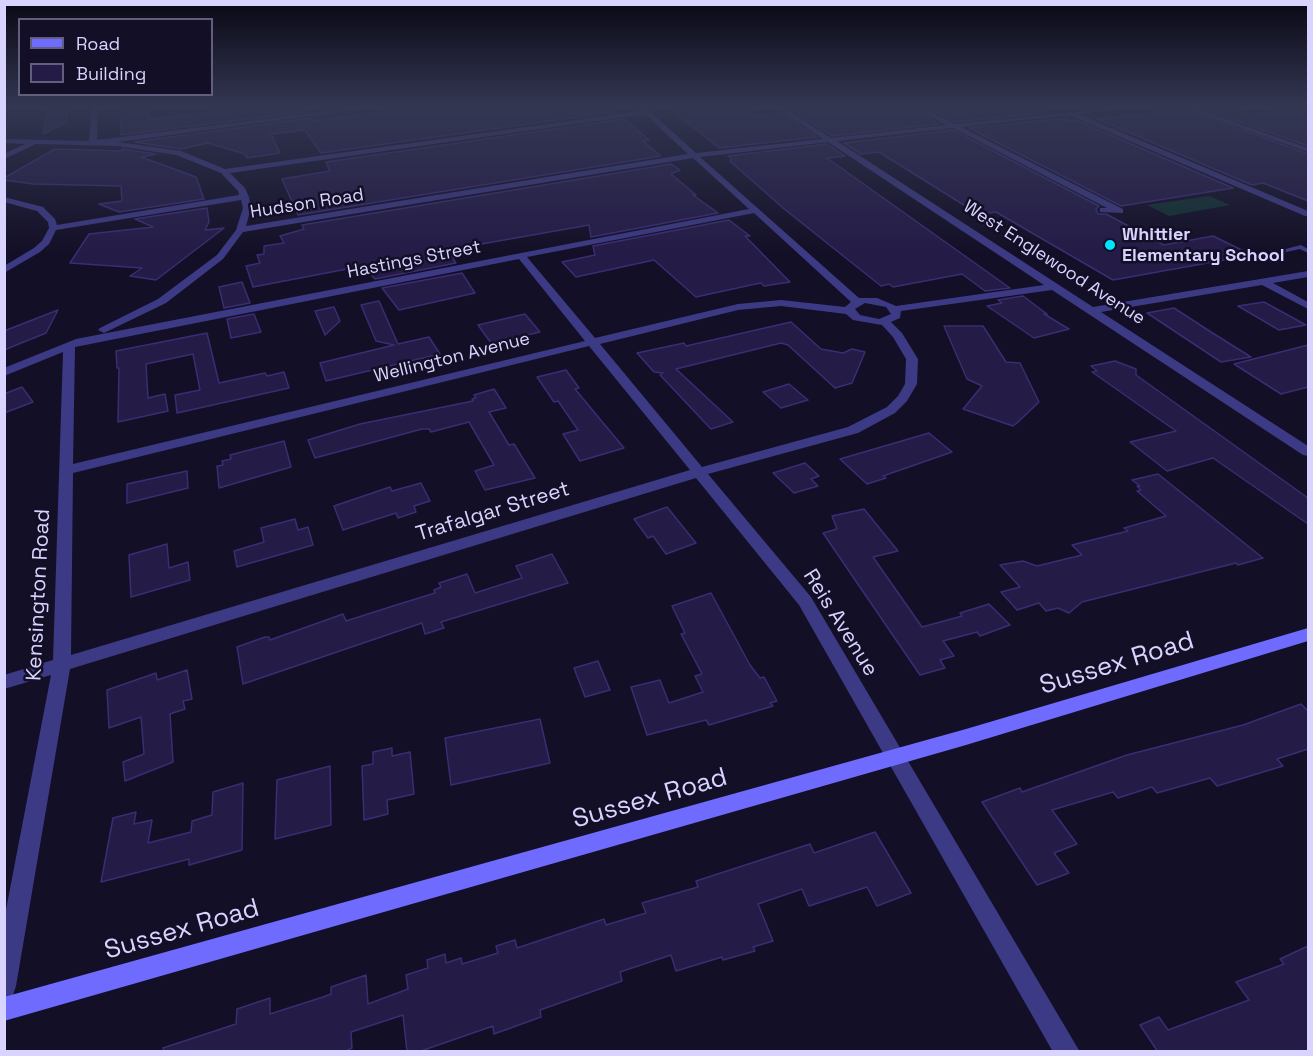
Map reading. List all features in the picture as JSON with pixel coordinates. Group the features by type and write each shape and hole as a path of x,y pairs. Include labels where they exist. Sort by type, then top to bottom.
{"street":[{"path":"4,373 131,318 184,286 220,257 240,230 247,208 245,196 235,181 224,171 186,156"},
{"path":"224,171 324,156"},
{"name":"Hudson Road","path":"240,230 688,156"},
{"path":"697,156 758,210 864,320 884,321 896,316 894,309"},
{"name":"West Englewood Avenue","path":"856,156 1308,452"},
{"path":"1012,156 1120,212 1103,210"},
{"path":"1171,156 1308,214"},
{"path":"53,228 245,196"},
{"path":"4,199 40,208 52,220 53,228 46,242 37,250 4,270"},
{"name":"Hastings Street","path":"73,344 758,210"},
{"name":"Reis Avenue","path":"521,256 805,601 1067,1052"},
{"path":"1094,310 1308,274"},
{"path":"1263,281 1308,306"},
{"path":"853,306 877,301 894,309 1056,286"},
{"name":"Wellington Avenue","path":"66,470 592,342 759,304 853,306"},
{"name":"Trafalgar Street","path":"4,682 699,472 853,430 891,410 903,398 911,384 913,372 906,347 884,321"},
{"name":"Kensington Road","path":"4,986 62,665 66,470 73,344"},
{"name":"Sussex Road","path":"4,1009 896,757 1308,635"}],"lane":[{"path":"1277,252 1301,247 1308,250"}],"green space":[{"path":"1209,196 1230,205 1169,216 1147,205"}],"building":[{"path":"42,156 145,156 141,157 196,177 204,199 119,212 99,204 122,201 121,186 33,184 4,180"},
{"path":"366,156 659,156 298,215 282,179 330,171 326,162"},
{"path":"728,156 842,156 827,158 1010,288 985,291 962,274 893,287 889,284 881,286 783,208 730,161 732,159"},
{"path":"886,156 1003,156 1099,206 1096,209 1098,214 1106,214 1164,245 1213,236 1252,255 1113,280 996,212 981,214"},
{"path":"1024,156 1160,156 1233,188 1121,206"},
{"path":"1185,156 1308,156 1308,201 1263,183 1252,185"},
{"path":"671,164 680,170 671,174 696,195 693,195 718,213 591,237 589,225 447,250 456,263 375,279 363,266 253,287 246,266 260,263 257,255 264,254 264,246 284,243 280,236 304,229 302,225"},
{"path":"207,208 209,222 205,230 224,228 156,280 130,276 142,268 70,263 89,234 153,227 135,219"},
{"path":"729,220 750,236 745,236 790,282 764,286 761,283 696,297 654,260 576,277 562,262 595,255 593,246"},
{"path":"462,273 475,293 399,310 382,288"},
{"path":"242,282 250,303 224,308 219,287"},
{"path":"1023,296 1047,314 1044,314 1069,329 1034,338 987,306 1002,303 998,300"},
{"path":"379,301 398,344 429,337 440,354 326,381 320,363 394,345 376,341 361,305"},
{"path":"1264,302 1306,325 1279,330 1238,306"},
{"path":"334,307 340,321 325,335 315,311"},
{"path":"1174,308 1251,357 1221,362 1147,313"},
{"path":"58,310 46,333 4,350 4,331"},
{"path":"254,314 261,332 231,338 227,319"},
{"path":"525,314 540,332 491,343 478,325"},
{"path":"791,322 821,349 843,353 852,349 865,352 852,383 835,388 788,345 781,343 676,369 733,422 711,429 660,375 663,373 654,372 637,353 684,343 686,346"},
{"path":"944,326 983,326 1006,362 1020,363 1039,402 1013,426 963,409 982,386 967,379"},
{"path":"207,333 219,383 265,373 267,376 284,372 289,388 177,413 175,395 200,390 193,354 146,364 148,398 165,394 168,411 118,422 119,368 117,368 116,351"},
{"path":"1308,345 1308,387 1281,394 1234,364"},
{"path":"1115,361 1136,369 1136,375 1308,498 1308,524 1213,458 1167,471 1130,442 1176,431 1092,372 1097,371 1091,366"},
{"path":"566,370 579,388 575,389 624,448 580,461 563,434 578,430 558,401 554,402 537,377"},
{"path":"789,384 808,400 781,408 763,392"},
{"path":"22,387 33,402 4,413 4,394"},
{"path":"494,389 506,408 489,412 509,445 514,444 535,478 485,490 475,471 494,465 469,422 431,432 429,429 422,429 315,458 308,440 360,424 473,401 472,399 476,398 474,395"},
{"path":"929,433 952,452 883,476 886,478 867,484 840,459"},
{"path":"284,441 291,467 219,488 217,466 223,465 222,461 231,459 230,455"},
{"path":"805,463 819,476 811,479 818,486 794,493 773,473"},
{"path":"187,471 188,488 127,503 127,484"},
{"path":"1158,474 1263,558 1082,602 1069,613 1058,608 1046,611 1039,603 1017,610 1001,592 1020,587 1000,565 1023,561 1037,566 1082,555 1072,545 1128,531 1124,528 1166,516 1137,491 1141,490 1137,486 1140,486 1132,480"},
{"path":"421,483 430,501 414,506 416,512 398,518 396,513 343,530 334,506 390,487 392,491"},
{"path":"667,507 696,543 666,554 653,536 648,538 634,519"},
{"path":"864,509 898,551 873,557 922,627 962,616 960,613 989,604 1010,625 980,636 977,632 943,641 954,656 940,660 945,668 920,675 823,533 837,529 832,516"},
{"path":"295,519 298,530 308,527 313,545 237,567 234,551 264,542 261,528"},
{"path":"167,544 169,568 188,562 190,580 131,597 129,555"},
{"path":"552,554 568,583 441,622 444,628 425,634 422,623 243,684 237,647 265,637 269,637 270,640 343,614 346,621 435,593 434,590 441,587 439,583 467,574 475,593 522,578 516,566"},
{"path":"711,593 750,665 760,678 764,677 777,701 770,703 773,706 709,725 706,720 647,735 631,687 660,680 669,703 703,692 695,676 702,674 681,634 685,633 672,606"},
{"path":"598,661 610,690 585,697 574,668"},
{"path":"187,670 192,699 183,701 185,709 170,714 173,762 125,781 123,762 144,754 141,717 109,728 107,690 156,673 157,680"},
{"path":"1301,704 1308,711 1308,749 1277,759 1283,766 1217,786 1210,778 1157,793 1152,787 1118,798 1113,792 1052,810 1077,844 1054,853 1069,873 1037,885 982,802 1020,788 1022,792 1127,755 1243,725"},
{"path":"540,719 550,763 451,785 445,738"},
{"path":"392,748 392,756 410,752 414,794 387,800 388,814 364,820 362,766 373,764 373,752"},
{"path":"330,766 331,825 275,839 277,780"},
{"path":"243,783 242,850 189,865 189,859 101,882 113,818 136,812 134,824 152,820 148,843 191,832 192,821 212,815 213,792"},
{"path":"875,832 911,893 877,906 867,887 809,906 802,889 758,904 773,941 753,947 755,951 723,960 722,957 676,971 671,955 620,972 622,981 540,1010 541,1017 494,1034 493,1026 418,1052 407,1052 403,1015 351,1032 352,1048 343,1052 164,1052 163,1048 236,1024 237,1009 270,998 270,1014 331,994 331,987 366,975 368,1004 408,989 406,975 428,968 427,960 445,954 446,963 461,958 462,964 498,953 496,946 515,940 517,948 604,919 606,925 646,913 642,903 698,887 696,881 810,844 814,853"},
{"path":"1308,946 1308,1052 1158,1052 1140,1025 1159,1017 1168,1030 1249,1000 1236,982 1284,964 1280,959"}],"place":[{"name":"Whittier Elementary School","path":"1110,245"}]}
